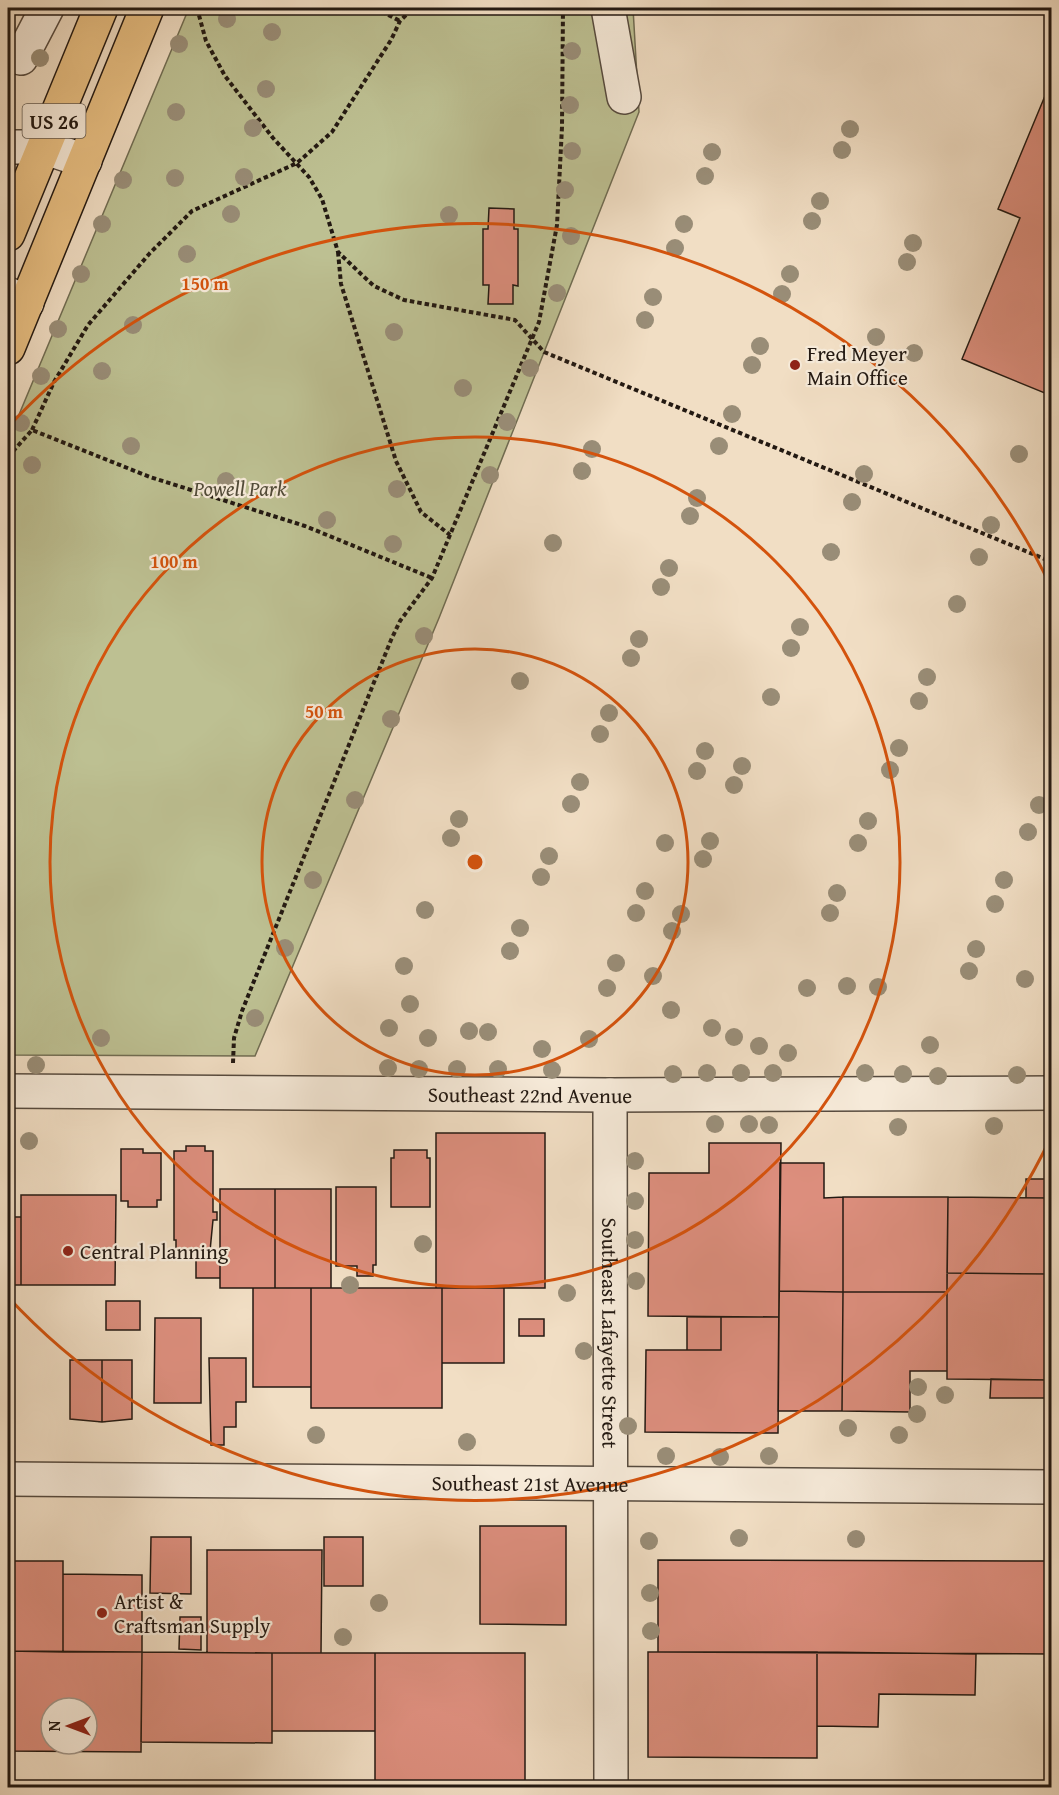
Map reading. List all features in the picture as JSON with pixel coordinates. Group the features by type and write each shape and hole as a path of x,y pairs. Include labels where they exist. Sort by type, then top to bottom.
{"main road":[{"name":"US 26","path":"8,234 101,8"},
{"name":"US 26","path":"8,348 17,299 85,161 147,8"}],"street":[{"path":"21,58 47,8"},
{"path":"608,8 624,97"},
{"path":"8,147 43,147 85,161"},
{"name":"Southeast 22nd Avenue","path":"8,1091 610,1095 1052,1093"},
{"name":"Southeast Lafayette Street","path":"610,1095 611,1788"},
{"name":"Southeast 21st Avenue","path":"8,1479 1052,1487"}],"path":[{"path":"197,8 206,41 225,76 273,138 297,163 322,199 338,252 341,284 396,462 421,512 450,535"},
{"path":"375,8 400,21"},
{"path":"8,457 32,430 54,382 88,325 150,253 192,211 297,163 333,132 391,40 400,21 413,8"},
{"path":"232,1094 234,1038 242,1011 391,640 400,621 432,578 539,322 556,225 562,127 563,8"},
{"path":"338,252 374,286 386,294 425,304 515,320 544,352 1052,562"},
{"path":"32,430 150,477 305,526 432,578"}],"green space":[{"name":"Powell Park","path":"189,8 633,8 639,112 439,618 255,1056 8,1055 8,441"}],"building":[{"path":"8,8 30,8 30,14 8,14"},
{"path":"1052,79 1052,396 962,359 1020,218 998,209"},
{"path":"489,208 514,209 514,229 518,229 518,286 513,285 513,304 488,304 489,285 483,285 483,229 488,229"},
{"path":"436,1133 545,1133 545,1288 436,1288"},
{"path":"709,1143 781,1143 779,1317 648,1316 649,1173 709,1173"},
{"path":"186,1146 205,1146 205,1151 213,1151 213,1212 217,1212 217,1220 213,1220 210,1251 220,1251 220,1278 196,1278 196,1253 176,1249 176,1240 174,1240 174,1151 186,1151"},
{"path":"121,1149 143,1149 143,1153 161,1153 161,1200 157,1200 157,1207 128,1207 128,1201 121,1201"},
{"path":"394,1150 427,1150 427,1158 430,1158 430,1207 391,1207 391,1158 394,1158"},
{"path":"8,1151 13,1151 13,1203 8,1203"},
{"path":"780,1163 824,1163 824,1198 843,1197 843,1292 779,1291"},
{"path":"1026,1179 1052,1179 1052,1198 1026,1198"},
{"path":"336,1187 376,1187 376,1265 373,1265 373,1276 357,1276 357,1266 336,1266"},
{"path":"220,1189 275,1189 275,1288 220,1288"},
{"path":"275,1189 331,1189 331,1288 275,1288"},
{"name":"Central Planning","path":"21,1195 116,1195 115,1285 21,1285"},
{"path":"843,1197 948,1197 947,1292 843,1292"},
{"path":"948,1197 1052,1198 1051,1274 947,1273"},
{"path":"8,1217 21,1217 21,1285 8,1285"},
{"path":"947,1273 1051,1274 1051,1380 947,1379"},
{"path":"1052,1278 1052,1419 1051,1419"},
{"path":"253,1288 311,1288 311,1387 253,1387"},
{"path":"311,1288 442,1288 442,1408 311,1408"},
{"path":"442,1288 504,1288 504,1363 442,1363"},
{"path":"779,1291 843,1292 842,1411 778,1411"},
{"path":"843,1292 947,1292 947,1371 910,1371 910,1412 842,1411"},
{"path":"106,1301 140,1301 140,1330 106,1330"},
{"path":"687,1317 721,1317 721,1350 687,1350"},
{"path":"721,1317 779,1317 778,1433 645,1432 646,1350 721,1350"},
{"path":"155,1318 201,1318 201,1403 154,1403"},
{"path":"519,1319 544,1319 544,1336 519,1336"},
{"path":"209,1358 246,1358 246,1402 236,1402 236,1427 224,1427 224,1445 211,1445"},
{"path":"70,1360 102,1360 102,1422 70,1419"},
{"path":"102,1360 132,1360 132,1419 102,1422"},
{"path":"991,1379 1051,1380 1051,1398 990,1398"},
{"path":"480,1526 566,1526 566,1625 480,1624"},
{"path":"151,1537 191,1537 191,1594 150,1593"},
{"path":"324,1537 363,1537 363,1586 324,1586"},
{"path":"207,1550 322,1550 321,1653 207,1653"},
{"path":"658,1560 1049,1561 1050,1654 658,1652"},
{"path":"8,1561 63,1561 63,1652 8,1651"},
{"name":"Artist & Craftsman Supply","path":"63,1574 142,1575 142,1652 63,1652"},
{"path":"1050,1578 1052,1578 1052,1710 1049,1710"},
{"path":"180,1617 201,1617 201,1650 179,1649"},
{"path":"8,1651 142,1652 141,1752 99,1752 99,1696 39,1696 39,1751 8,1751"},
{"path":"142,1652 272,1653 272,1743 141,1742"},
{"path":"648,1652 817,1652 817,1758 648,1757"},
{"path":"817,1652 976,1654 975,1695 879,1694 878,1727 817,1726"},
{"path":"272,1653 375,1653 375,1731 272,1731"},
{"path":"375,1653 525,1653 525,1783 375,1783"}],"railway":[{"path":"1045,1788 1052,1784"}],"place":[{"name":"Fred Meyer Main Office","path":"795,365"},
{"name":"Central Planning","path":"68,1251"},
{"name":"Artist & Craftsman Supply","path":"102,1613"}]}
